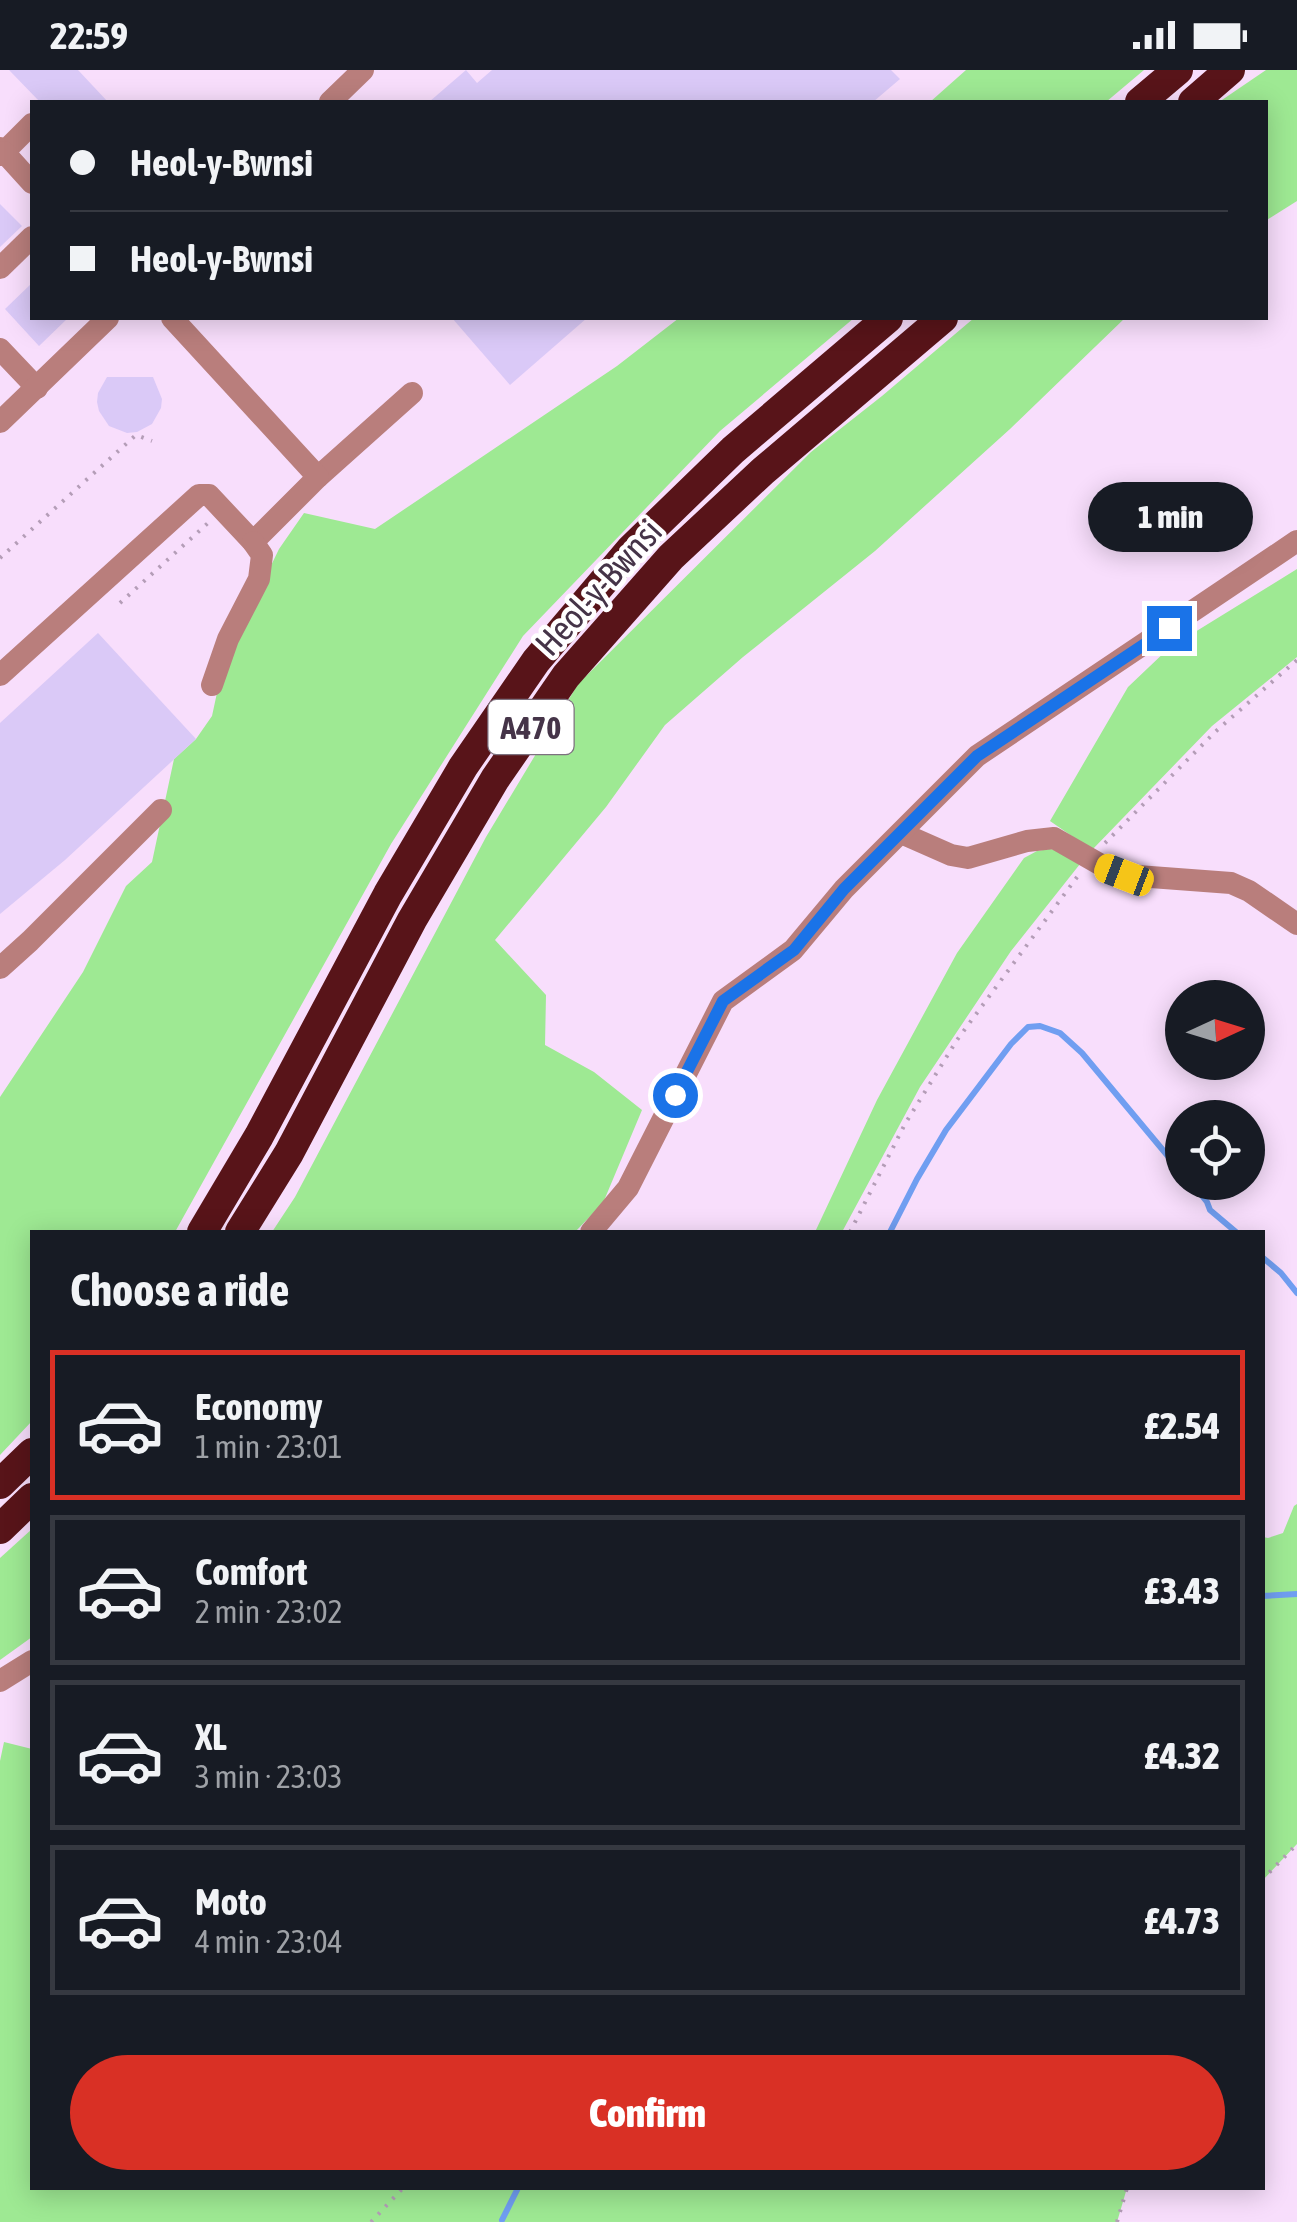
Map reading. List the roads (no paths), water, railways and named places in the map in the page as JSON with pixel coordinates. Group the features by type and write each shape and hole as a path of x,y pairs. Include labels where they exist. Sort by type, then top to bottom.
{"highway":[{"path":"1142,100 1178,70"},
{"path":"1195,100 1230,70"},
{"name":"Heol-y-Bwnsi","path":"203,1230 259,1136 388,894 463,767 536,660 630,550 694,487 886,320"},
{"name":"Heol-y-Bwnsi","path":"241,1230 288,1152 412,920 496,779 566,676 671,557 764,471 941,320"},
{"path":"0,1484 30,1454"},
{"path":"0,1529 30,1500"}],"street":[{"path":"332,100 363,70"},
{"path":"30,126 1,152 30,181"},
{"path":"0,268 30,239"},
{"path":"0,422 106,320"},
{"path":"174,320 318,477"},
{"path":"0,349 37,388"},
{"path":"253,542 412,393"},
{"path":"0,675 199,494 209,495 262,556 259,579 228,639 212,685"},
{"path":"594,1230 628,1188 723,1001 794,950 844,889 977,756 1297,542"},
{"path":"0,968 162,810"},
{"path":"901,833 950,855 968,858 1027,841 1054,838 1124,875 1231,883 1297,924"},
{"path":"0,1681 30,1662"}],"waterway":[{"path":"891,1230 946,1130 1028,1027 1040,1026 1060,1033 1082,1053 1165,1153"},
{"path":"1205,1200 1210,1210 1234,1230"},
{"path":"1265,1260 1297,1293"},
{"path":"1265,1596 1297,1594"},
{"path":"502,2220 517,2190"}]}
